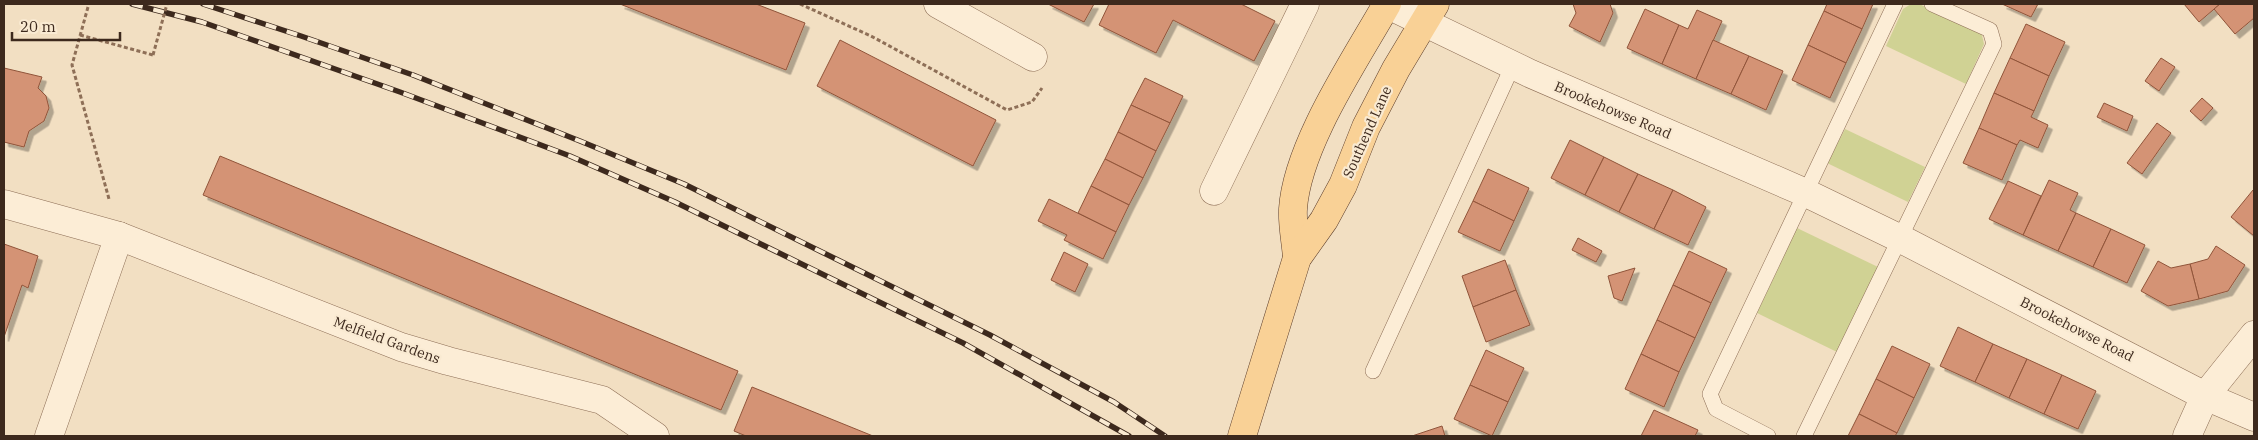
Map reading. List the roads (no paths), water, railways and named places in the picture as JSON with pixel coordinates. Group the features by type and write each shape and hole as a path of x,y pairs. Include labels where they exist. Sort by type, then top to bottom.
{"main road":[{"name":"Southend Lane","path":"1296,258 1293,208 1303,164 1329,107 1387,4"},
{"name":"Southend Lane","path":"1242,436 1296,258 1324,220 1343,185 1366,127 1429,13"}],"street":[{"path":"938,4 1033,57"},
{"path":"1214,191 1305,4"},
{"name":"Brookehowse Road","path":"1387,4 1429,13 1513,65 1806,193 1901,238 2205,396 2254,417"},
{"name":"Melfield Gardens","path":"4,204 119,236 401,347 448,361 602,400 655,436"},
{"path":"49,436 119,236"},
{"path":"2187,436 2205,396 2254,335"}],"lane":[{"path":"1768,436 1716,409 1710,394 1895,4"},
{"path":"1804,436 1994,44 1990,30 1932,4"},
{"path":"1373,371 1513,65"}],"railway":[{"path":"132,4 202,22 400,92 570,156 675,202 963,343 1129,436"},
{"path":"203,4 413,75 684,184 990,335 1114,402 1165,436"}]}
